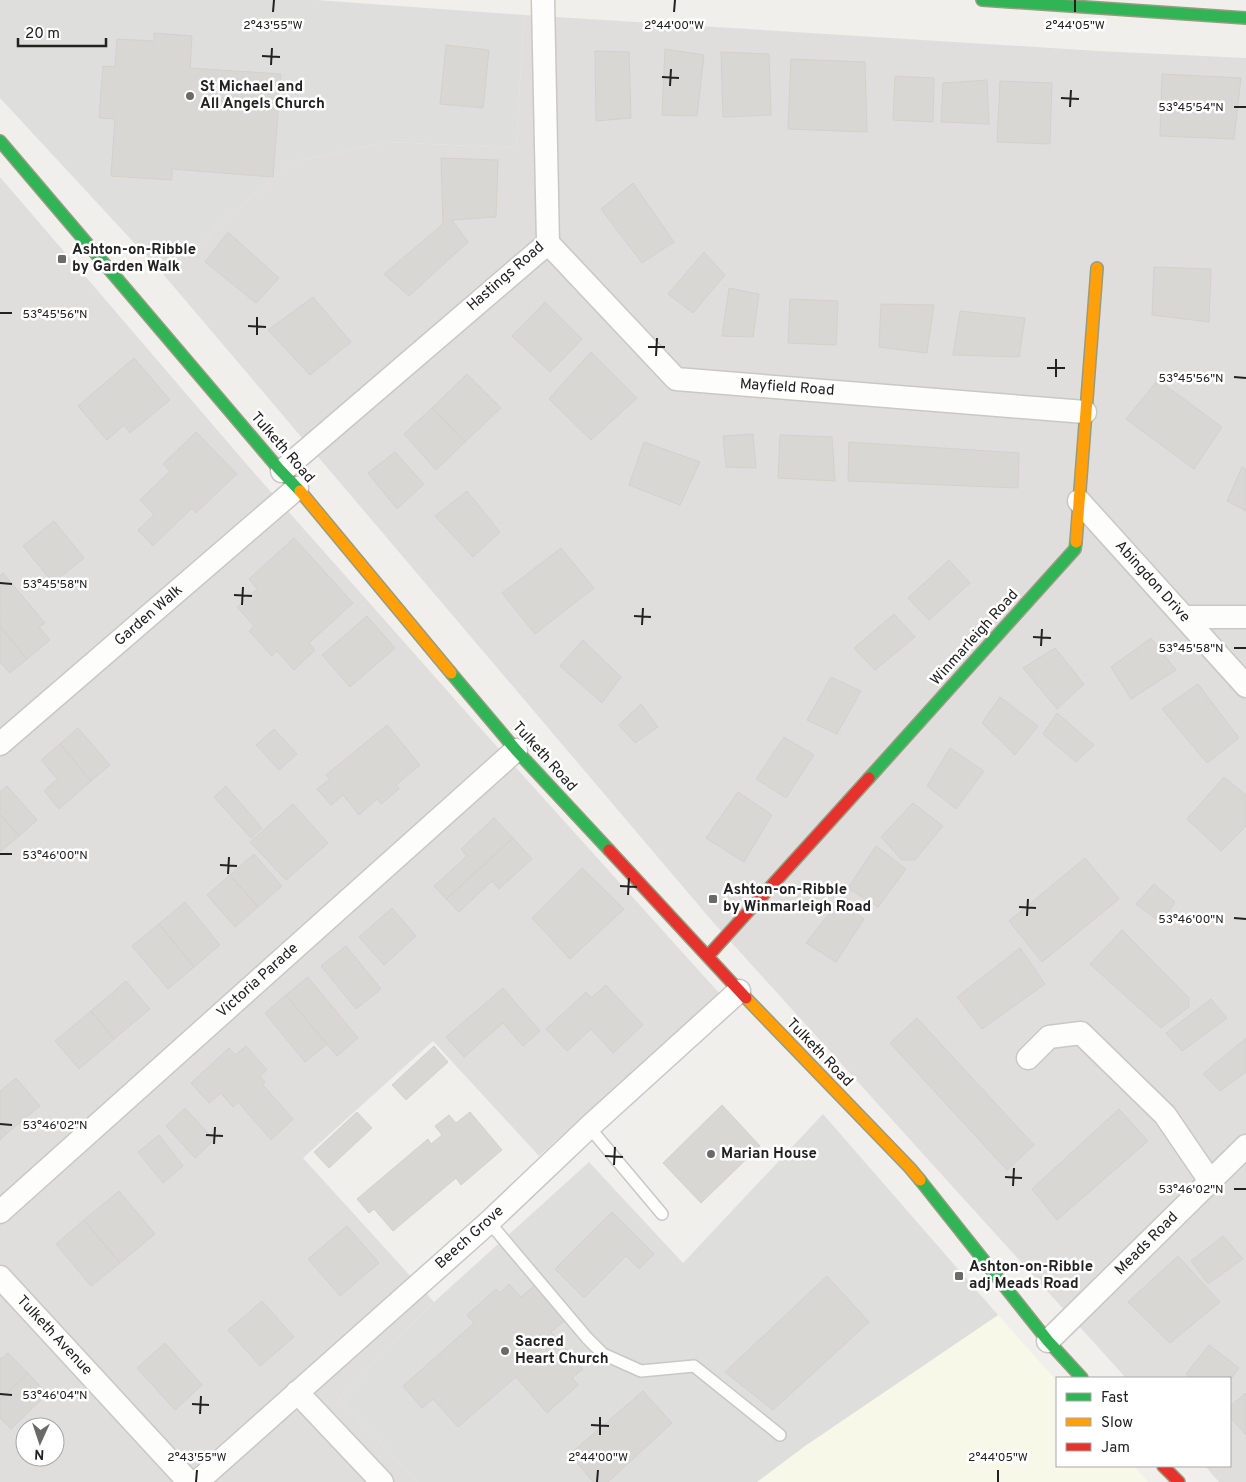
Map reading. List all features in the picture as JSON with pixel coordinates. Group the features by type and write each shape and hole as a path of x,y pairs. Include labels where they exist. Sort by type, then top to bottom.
{"main road":[{"path":"982,0 1246,18"},
{"name":"Tulketh Road","path":"0,141 298,488 516,750 739,991 910,1168 1048,1341 1081,1377"},
{"name":"Winmarleigh Road","path":"708,956 1075,549 1097,268"},
{"path":"1165,1467 1179,1482"}],"street":[{"name":"Hastings Road","path":"282,471 548,243 543,0"},
{"name":"Mayfield Road","path":"548,243 676,379 1085,412"},
{"name":"Garden Walk","path":"0,744 298,488"},
{"name":"Abingdon Drive","path":"1079,501 1246,686"},
{"path":"1184,617 1246,617"},
{"name":"Victoria Parade","path":"0,1212 516,750"},
{"name":"Beech Grove","path":"198,1482 489,1222 589,1127 739,991"},
{"path":"1028,1058 1049,1037 1080,1032 1165,1115 1210,1182"},
{"name":"Meads Road","path":"1048,1341 1246,1146"},
{"name":"Tulketh Avenue","path":"0,1277 188,1482"},
{"path":"297,1392 382,1482"}],"lane":[{"path":"589,1127 662,1214"},
{"path":"489,1222 603,1354 641,1371 694,1366 780,1435"}],"shaded area":[{"path":"0,0 316,0 524,15 516,148 388,142 292,162 163,274 0,98"},
{"path":"524,15 1098,51 1246,58 1246,1482 1219,1482 1206,1467 1231,1467 1231,1377 1125,1377 712,921 163,274 292,162 388,142 516,148"},
{"path":"0,177 249,467 482,730 720,994 539,1156 433,1041 303,1158 434,1302 339,1399 418,1482 0,1482"},
{"path":"823,1114 998,1315 805,1446 757,1482 418,1482 339,1399 434,1302 589,1162 683,1263"},
{"path":"998,1315 1056,1380 1056,1467 1135,1467 1148,1482 757,1482 805,1446"}],"building":[{"name":"St Michael and All Angels Church","path":"154,33 192,36 190,68 281,74 273,177 172,169 172,180 111,176 115,119 99,118 103,66 115,67 117,39 154,41"},
{"path":"446,45 489,50 483,108 440,104"},
{"path":"665,49 704,55 697,116 662,115"},
{"path":"595,51 629,52 631,118 596,121"},
{"path":"721,52 769,54 771,115 723,117"},
{"path":"791,59 865,62 867,132 788,129"},
{"path":"1162,74 1241,78 1234,139 1160,136"},
{"path":"895,76 934,78 933,122 893,120"},
{"path":"987,80 989,124 941,122 943,83"},
{"path":"1000,81 1052,83 1050,144 997,142"},
{"path":"441,158 498,160 496,217 452,220 468,242 409,296 384,274 443,224"},
{"path":"633,183 674,242 642,263 601,209"},
{"path":"228,232 279,278 256,303 205,262"},
{"path":"704,252 725,275 693,313 668,294"},
{"path":"1154,267 1211,269 1209,322 1152,315"},
{"path":"729,288 759,294 753,337 722,336"},
{"path":"313,297 351,342 310,375 268,330"},
{"path":"790,299 838,301 836,345 788,343"},
{"path":"545,302 582,339 550,372 512,336"},
{"path":"881,304 934,305 927,353 879,347"},
{"path":"960,311 1025,318 1019,357 953,355"},
{"path":"591,352 637,398 591,440 549,399"},
{"path":"134,358 170,400 130,433 124,425 107,440 78,406"},
{"path":"467,374 501,408 465,442 432,408"},
{"path":"1158,380 1222,427 1194,469 1126,419"},
{"path":"432,408 465,442 436,470 404,434"},
{"path":"196,432 237,474 196,513 192,508 153,546 138,530 154,515 140,500 170,471 163,464"},
{"path":"753,434 756,468 726,467 723,436"},
{"path":"780,435 832,437 835,481 778,478"},
{"path":"644,442 700,462 680,505 629,485"},
{"path":"849,442 1019,453 1018,488 848,481"},
{"path":"395,452 424,484 397,509 368,473"},
{"path":"1242,467 1246,469 1246,511 1227,501"},
{"path":"467,491 500,532 473,557 435,516"},
{"path":"54,521 84,558 53,583 23,546"},
{"path":"294,538 353,603 309,643 315,650 294,670 277,651 272,656 249,631 254,626 237,607 257,589 249,579"},
{"path":"561,548 594,588 535,634 502,593"},
{"path":"949,560 970,583 929,620 908,598"},
{"path":"3,573 45,623 39,627 50,640 27,659 0,626 0,614 2,613 0,611 0,576"},
{"path":"894,614 915,637 875,670 854,648"},
{"path":"367,616 395,648 350,687 322,655"},
{"path":"0,626 27,659 10,673 0,662"},
{"path":"1151,638 1176,670 1131,699 1111,667"},
{"path":"583,640 621,677 602,703 560,666"},
{"path":"1055,648 1084,684 1057,709 1023,668"},
{"path":"831,677 861,691 837,734 807,720"},
{"path":"1198,684 1239,738 1207,763 1162,709"},
{"path":"1000,697 1038,726 1015,755 982,723"},
{"path":"641,704 658,727 635,743 619,725"},
{"path":"1057,713 1094,745 1076,762 1043,734"},
{"path":"387,725 420,765 396,785 399,789 381,804 377,799 359,815 343,795 331,805 317,789 330,779 326,775"},
{"path":"78,728 110,765 91,781 60,744"},
{"path":"274,729 297,754 279,770 256,745"},
{"path":"784,737 814,755 786,798 756,779"},
{"path":"60,744 91,781 59,809 44,791 57,779 41,760"},
{"path":"950,748 984,771 956,809 927,786"},
{"path":"1224,777 1246,795 1246,826 1221,851 1187,819"},
{"path":"7,786 37,820 19,836 0,814 0,792"},
{"path":"226,786 262,828 251,838 214,797"},
{"path":"738,792 772,815 744,862 706,838"},
{"path":"913,803 943,826 915,860 902,860 881,837"},
{"path":"293,804 328,843 286,880 250,842"},
{"path":"0,814 19,836 1,851 0,850"},
{"path":"494,818 513,838 446,899 434,886 467,856 461,849"},
{"path":"513,838 532,859 499,889 492,881 459,912 446,899"},
{"path":"876,846 906,869 878,907 848,888"},
{"path":"254,854 282,886 258,907 230,875"},
{"path":"1085,858 1119,899 1042,962 1009,921"},
{"path":"582,868 624,909 570,959 532,918"},
{"path":"230,875 258,907 235,927 207,895"},
{"path":"1154,884 1175,902 1161,923 1136,904"},
{"path":"839,901 864,919 836,962 806,943"},
{"path":"185,902 220,945 194,967 159,924"},
{"path":"392,908 416,936 384,965 359,937"},
{"path":"159,924 194,967 168,989 132,946"},
{"path":"1122,930 1189,998 1189,1007 1161,1028 1090,964"},
{"path":"346,946 381,989 356,1009 321,966"},
{"path":"1020,948 1045,984 982,1029 957,997"},
{"path":"308,977 358,1038 337,1056 286,995"},
{"path":"126,981 150,1009 114,1039 91,1011"},
{"path":"606,985 643,1025 613,1053 591,1029 567,1051 546,1029 586,992 591,998"},
{"path":"503,988 540,1031 523,1046 503,1023 464,1057 446,1037"},
{"path":"286,995 327,1044 305,1062 265,1013"},
{"path":"1211,999 1227,1018 1182,1051 1166,1033"},
{"path":"91,1011 114,1039 79,1069 55,1041"},
{"path":"917,1018 1034,1145 1007,1170 890,1043"},
{"path":"1246,1038 1246,1072 1220,1091 1203,1074"},
{"path":"246,1046 267,1070 260,1076 265,1082 262,1084 293,1119 271,1140 238,1102 233,1107 221,1093 209,1103 191,1083 229,1048 235,1055"},
{"path":"434,1046 448,1062 406,1100 392,1085"},
{"path":"16,1078 40,1106 6,1134 0,1127 0,1091"},
{"name":"Marian House","path":"722,1105 760,1146 701,1203 663,1163"},
{"path":"185,1108 214,1140 195,1158 166,1126"},
{"path":"1119,1109 1148,1141 1057,1220 1032,1189"},
{"path":"357,1112 372,1128 329,1168 314,1152"},
{"path":"470,1112 502,1150 461,1185 456,1178 393,1231 374,1209 369,1213 357,1199 428,1139 431,1144 442,1135 435,1126 449,1115 456,1123"},
{"path":"0,1127 6,1134 0,1140"},
{"path":"159,1135 183,1166 163,1183 138,1152"},
{"path":"119,1191 155,1234 120,1263 84,1220"},
{"path":"612,1212 654,1254 639,1269 626,1256 584,1298 555,1269"},
{"path":"84,1220 120,1263 91,1286 56,1244"},
{"path":"347,1226 379,1263 340,1296 308,1259"},
{"path":"1223,1236 1243,1259 1208,1284 1191,1261"},
{"path":"1178,1256 1220,1302 1170,1343 1128,1302"},
{"path":"827,1276 869,1322 773,1410 725,1372"},
{"name":"Sacred Heart Church","path":"509,1284 521,1297 535,1285 565,1320 551,1332 583,1369 572,1378 578,1385 547,1413 516,1377 458,1427 433,1399 422,1408 403,1386 474,1323 467,1315 496,1289 500,1293"},
{"path":"262,1301 294,1337 260,1366 228,1330"},
{"path":"165,1343 202,1385 175,1410 137,1368"},
{"path":"1209,1345 1239,1368 1231,1379 1231,1377 1190,1377 1186,1374"},
{"path":"8,1353 28,1373 0,1400 0,1357 1,1359"},
{"path":"28,1373 47,1394 23,1417 15,1417 15,1425 11,1429 0,1418 0,1400"},
{"path":"643,1391 672,1423 608,1482 593,1482 570,1454"},
{"path":"1246,1393 1246,1435 1231,1418 1231,1405"}],"traffic: fast":[{"path":"982,0 1246,18"},
{"path":"0,141 279,469 300,491"},
{"path":"869,778 1075,549 1076,542"},
{"path":"451,673 516,750 609,850"},
{"path":"920,1180 1048,1341 1081,1377"}],"traffic: slow":[{"path":"1076,542 1097,268"},
{"path":"300,491 451,673"},
{"path":"746,998 920,1180"}],"traffic: jam":[{"path":"708,956 869,778"},
{"path":"609,850 746,998"},
{"path":"1164,1467 1179,1482"}],"place":[{"name":"St Michael and All Angels Church","path":"190,96"},
{"name":"Ashton-on-Ribble by Garden Walk","path":"62,259"},
{"name":"Ashton-on-Ribble by Winmarleigh Road","path":"713,899"},
{"name":"Marian House","path":"711,1154"},
{"name":"Ashton-on-Ribble adj Meads Road","path":"959,1276"},
{"name":"Sacred Heart Church","path":"505,1351"}]}
